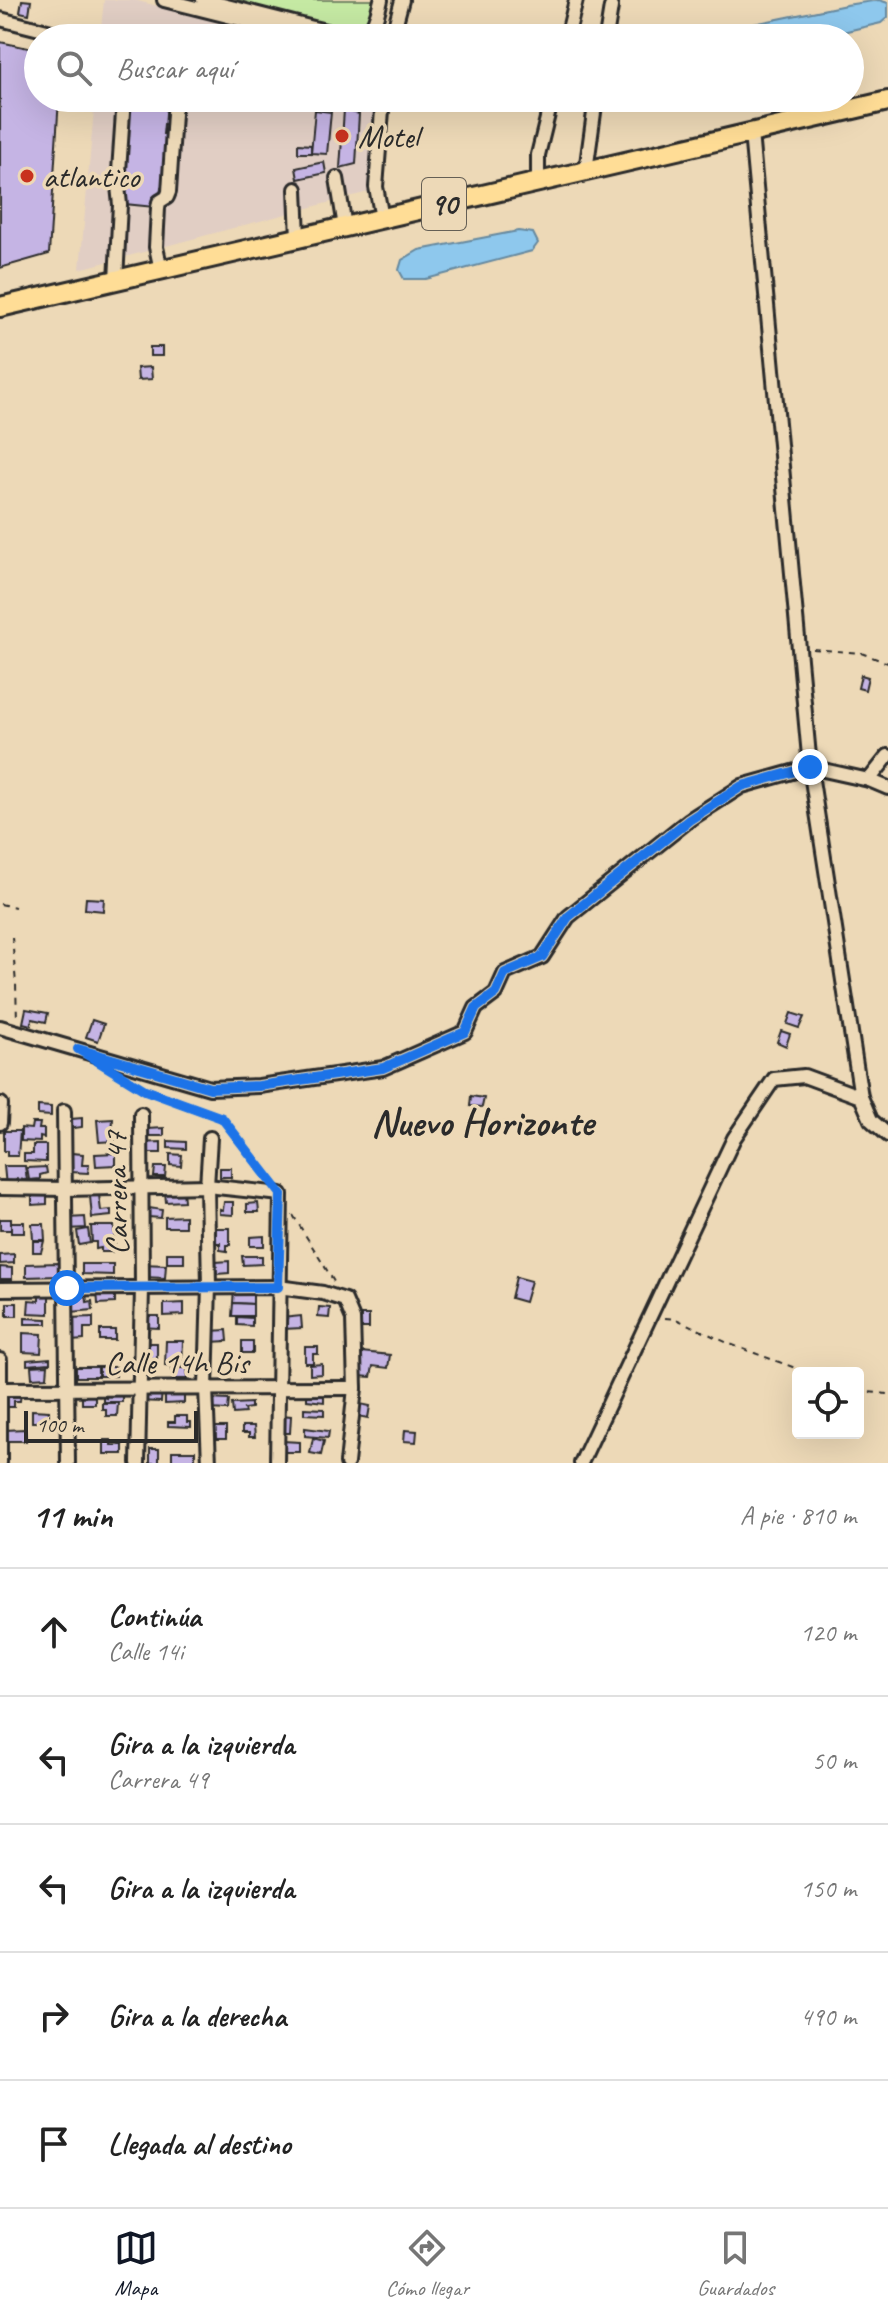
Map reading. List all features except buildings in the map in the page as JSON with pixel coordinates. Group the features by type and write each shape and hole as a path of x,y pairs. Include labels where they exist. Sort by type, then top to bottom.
{"highway":[{"name":"90","path":"864,107 888,101"},
{"name":"90","path":"0,307 841,112"}],"street":[{"path":"164,0 260,24"},
{"path":"203,0 298,24"},
{"path":"374,24 381,0"},
{"path":"396,24 402,0"},
{"path":"570,24 576,0"},
{"path":"608,24 611,7"},
{"path":"0,19 24,25"},
{"path":"116,280 123,112"},
{"path":"161,270 156,247 158,208 159,202 169,192 174,112"},
{"path":"382,112 376,187 382,218"},
{"path":"538,182 538,155 549,112"},
{"path":"586,171 594,112"},
{"path":"751,133 810,767 861,1097 871,1120 888,1135"},
{"path":"337,178 345,227"},
{"path":"296,189 298,238"},
{"path":"869,780 888,756"},
{"path":"0,1027 210,1088 259,1086 383,1068 465,1032 476,1008 496,993 505,973 542,957 568,917 689,820 742,786 810,767 869,780 888,788"},
{"path":"581,1463 734,1138 774,1079 804,1076 861,1097"},
{"path":"0,1123 1,1104"},
{"path":"64,1111 68,1463"},
{"name":"Carrera 47","path":"138,1463 142,1288 141,1114"},
{"path":"209,1463 206,1388 210,1138"},
{"path":"0,1188 207,1186 281,1194 277,1463"},
{"path":"0,1289 278,1287 323,1293 345,1300 353,1319 355,1388 347,1463"},
{"path":"0,1360 0,1463"},
{"name":"Calle 14h Bis","path":"0,1389 355,1388"}],"path":[{"path":"800,648 861,653 888,663"},
{"path":"0,904 15,907"},
{"path":"12,937 18,1031"},
{"path":"118,1073 145,1090 222,1118 281,1194 345,1300"},
{"path":"650,1316 676,1319 730,1344 793,1367"},
{"path":"864,1392 888,1394"}],"shaded area":[{"path":"104,0 134,0 228,24 101,24"},
{"path":"94,112 375,112 368,192 80,269"}],"green space":[{"path":"227,0 374,0 364,24 327,24"}],"water":[{"path":"879,0 888,3 888,17 881,23 864,27 864,24 754,24"},
{"path":"518,231 533,233 538,243 532,251 426,279 404,279 399,270 402,260 419,250"}],"place":[{"name":"Motel","path":"342,136"},
{"name":"atlantico","path":"27,176"}],"district":[{"name":"Nuevo Horizonte","path":"482,1121"}],"route":[{"path":"67,1288 278,1287 281,1194 222,1118 145,1090 78,1049 210,1088 259,1086 383,1068 465,1032 476,1008 496,993 505,973 542,957 568,917 689,820 742,786 810,767"}]}
